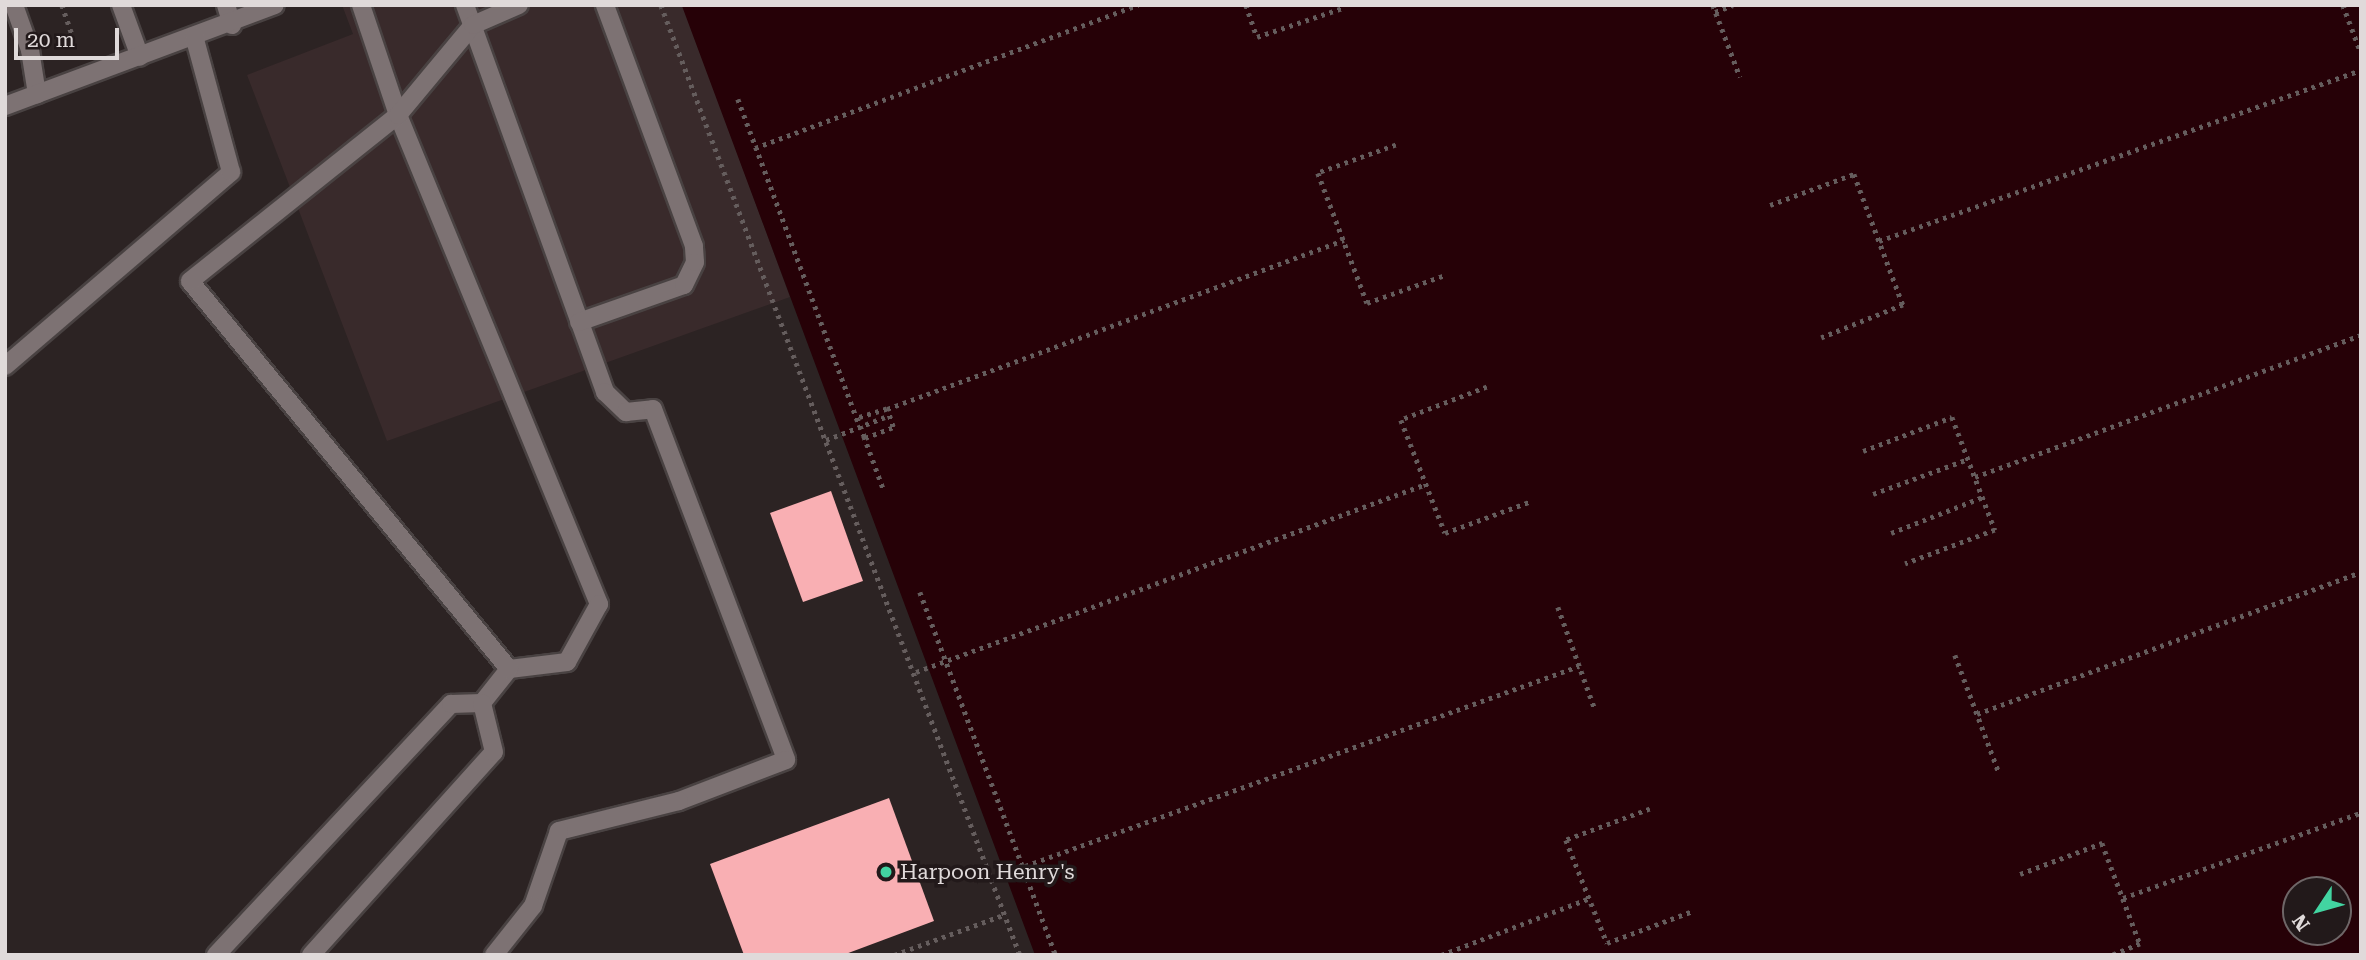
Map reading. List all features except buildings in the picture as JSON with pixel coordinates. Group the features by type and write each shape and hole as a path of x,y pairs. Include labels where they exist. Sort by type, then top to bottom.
{"street":[{"path":"14,5 30,50 37,94"},
{"path":"121,5 140,57"},
{"path":"226,5 232,24"},
{"path":"5,106 232,24 275,5"},
{"path":"362,5 398,114 599,604 568,662 509,668 482,703"},
{"path":"465,5 605,392 626,412 653,409 786,760 678,801 559,831 533,906 494,955"},
{"path":"509,668 190,281 398,114 472,25 519,5"},
{"path":"579,322 684,285 695,262 694,246 605,5"},
{"path":"5,366 231,172 194,36"},
{"path":"216,955 452,704 482,703"},
{"path":"311,955 494,752 482,703"}],"path":[{"path":"62,5 72,34"},
{"path":"661,5 916,672 1020,955"},
{"path":"755,148 1138,5"},
{"path":"1246,5 1257,37 1345,7"},
{"path":"1713,5 1740,77"},
{"path":"1715,12 1733,5"},
{"path":"2343,5 2361,53"},
{"path":"1879,242 2361,69"},
{"path":"737,99 883,488"},
{"path":"1396,145 1318,173 1367,303 1445,275"},
{"path":"1770,205 1854,174 1903,305 1821,338"},
{"path":"857,418 1344,240"},
{"path":"1975,477 2361,335"},
{"path":"1487,387 1401,421 1445,533 1529,502"},
{"path":"865,438 893,427 887,409"},
{"path":"827,440 885,417"},
{"path":"1863,451 1952,417 1983,497 1995,530 1905,564"},
{"path":"1873,494 1968,459"},
{"path":"916,672 1426,484"},
{"path":"1891,533 1983,497"},
{"path":"1977,714 2361,572"},
{"path":"920,592 1025,866 1056,955"},
{"path":"1558,607 1595,709"},
{"path":"1955,655 1998,770"},
{"path":"1025,866 1579,666"},
{"path":"1650,809 1566,840 1607,943 1690,912"},
{"path":"2123,898 2361,813"},
{"path":"2020,874 2102,843 2140,944 2113,955"},
{"path":"1441,955 1590,898"},
{"path":"894,955 1006,914"}],"shaded area":[{"path":"342,5 683,5 790,297 387,441 247,75 353,34"},
{"path":"2361,5 2361,955 1035,955 682,6"}],"place":[{"name":"Harpoon Henry's","path":"886,872"}]}
